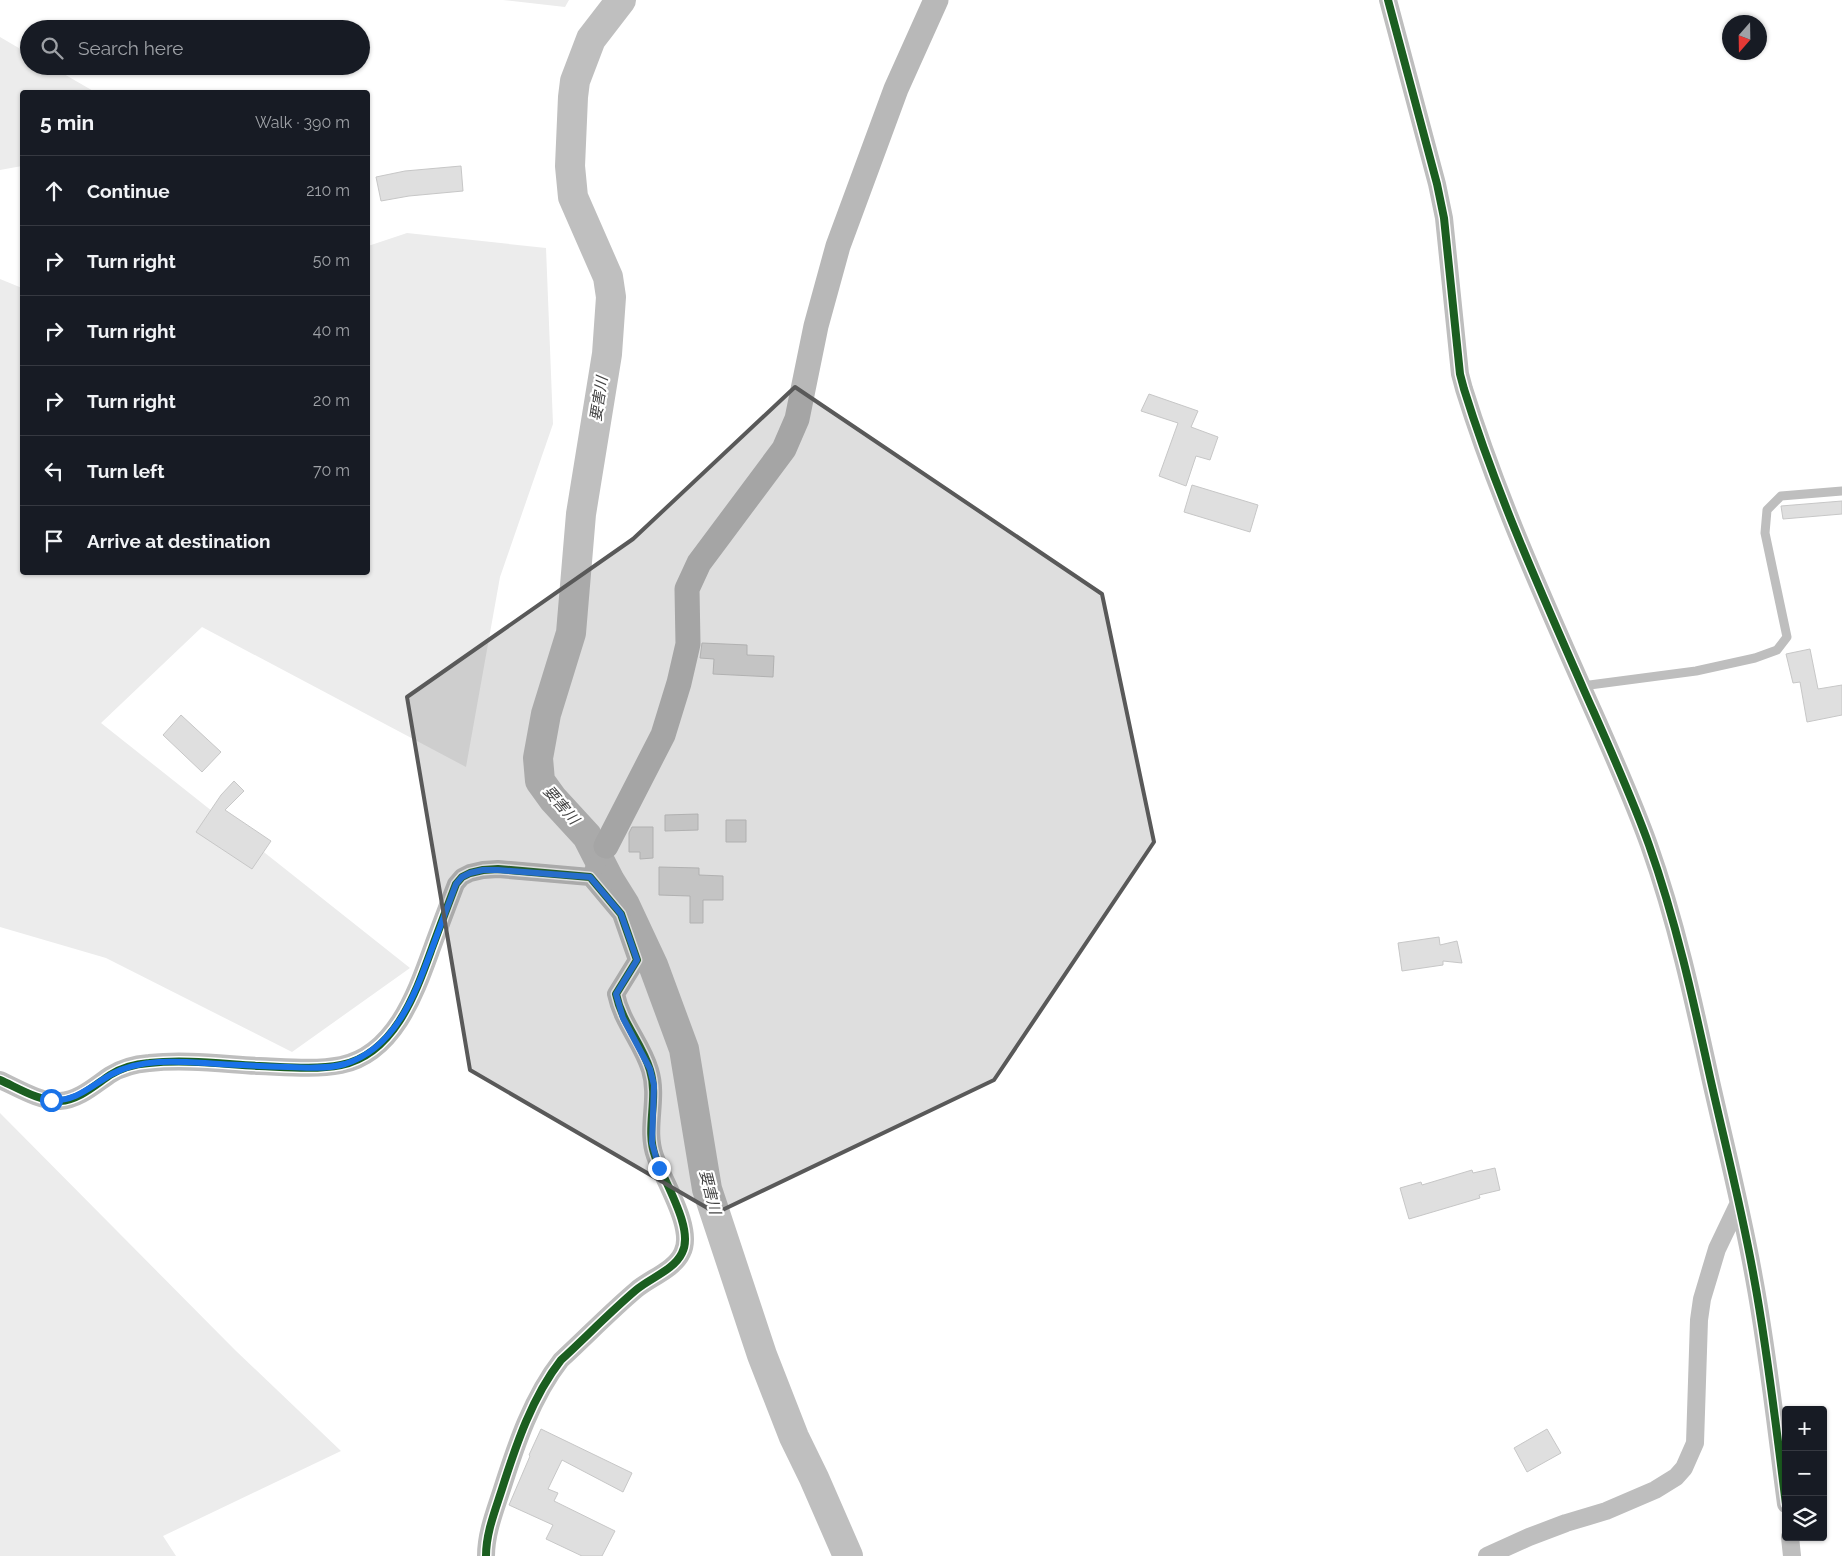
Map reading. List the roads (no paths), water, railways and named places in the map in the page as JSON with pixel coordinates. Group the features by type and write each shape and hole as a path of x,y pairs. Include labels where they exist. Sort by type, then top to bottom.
{"street":[{"path":"486,1556 491,1525 511,1462 536,1402 552,1372 561,1360 634,1291 674,1262 683,1252 685,1233 679,1212 659,1168 652,1143 654,1085 650,1069 623,1018 616,994 637,960 621,914 599,861 663,735 679,683 688,644 688,589 699,563 784,449 797,419 816,326 838,246 896,90 936,0"},
{"path":"1388,0 1444,218 1462,382 1500,493 1649,844 1669,904 1695,1003 1754,1275 1762,1321 1785,1496"},
{"path":"0,1080 44,1099 61,1101 85,1093 111,1075 122,1070 146,1063 174,1062 289,1067 343,1065 374,1049 394,1029 403,1016 421,977 456,884 462,877 476,871 599,861"},
{"path":"1486,1556 1529,1536 1606,1511 1655,1490 1671,1481 1684,1468 1695,1443 1699,1320 1702,1300 1717,1249 1738,1205"},
{"path":"1790,1541 1792,1556"}],"lane":[{"path":"1582,686 1696,671 1756,658 1777,650 1787,637 1765,534 1767,510 1782,496 1842,491"}],"waterway":[{"name":"要害川","path":"621,0 591,39 575,81 573,97 570,166 573,197 608,277 611,297 607,354 581,514 571,633 546,714 538,758 540,781 553,799 587,836 610,881 625,905 653,965 684,1049 707,1189 762,1355 794,1437 848,1556"}]}
